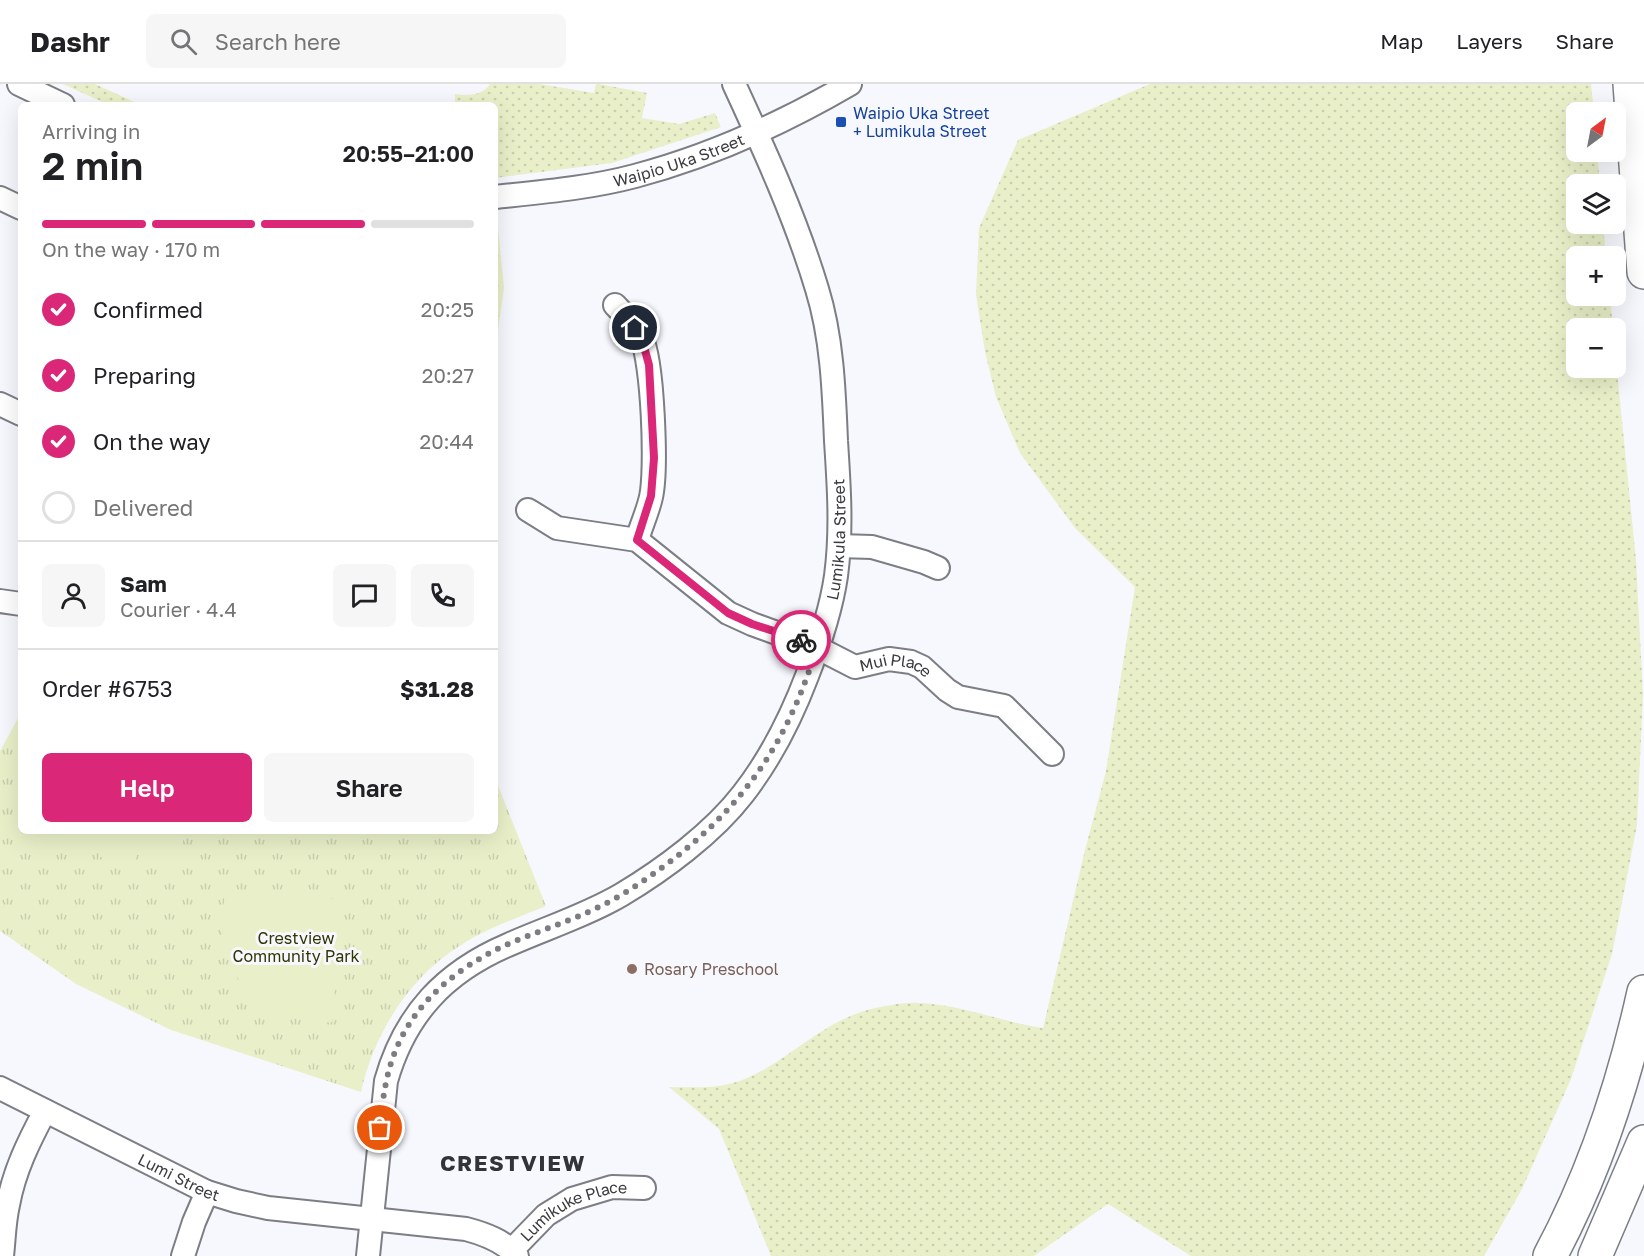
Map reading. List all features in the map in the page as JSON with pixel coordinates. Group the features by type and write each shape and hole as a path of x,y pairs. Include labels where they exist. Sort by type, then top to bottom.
{"highway":[{"path":"1630,84 1644,272"},
{"path":"1550,1256 1592,1166 1619,1086 1644,992"},
{"path":"1595,1256 1644,1142"}],"street":[{"path":"19,84 57,102"},
{"name":"Lumikula Street","path":"368,1256 386,1081 393,1056 405,1031 425,1003 445,981 474,961 506,945 586,913 623,894 661,868 716,822 741,797 759,772 791,716 818,648 831,606 839,546 836,426 825,324 818,291 789,210 734,84"},
{"name":"Waipio Uka Street","path":"498,197 598,185 636,176 757,133 809,108 850,84"},
{"path":"0,198 18,207"},
{"path":"528,510 557,528 637,540 651,496 654,458 649,365 642,339 628,318 615,305"},
{"path":"0,404 18,413"},
{"name":"Mui Place","path":"637,540 728,613 818,648 855,667 889,659 911,662 922,667 958,697 1004,706 1052,754"},
{"path":"839,546 872,547 938,568"},
{"path":"0,601 18,604"},
{"name":"Lumi Street","path":"0,1088 207,1192 268,1208 466,1229 486,1235 515,1253"},
{"path":"2,1256 8,1205 15,1177 27,1145 45,1111"},
{"name":"Lumikuke Place","path":"515,1253 546,1215 572,1199 612,1187 645,1188"},
{"path":"183,1256 207,1192"}],"green space":[{"path":"63,84 95,84 134,102 102,102"},
{"path":"490,84 540,84 594,93 596,84 599,84 647,93 642,118 679,124 715,113 721,127 612,163 498,178 498,102 455,102 455,94 474,94 487,88"},
{"path":"1150,84 1591,84 1593,102 1566,102 1566,162 1598,162 1599,174 1566,174 1566,234 1604,234 1605,246 1566,246 1566,306 1611,306 1612,318 1566,318 1566,378 1618,378 1636,560 1643,695 1637,825 1612,954 1571,1079 1522,1189 1484,1256 1191,1256 1108,1204 1034,1256 771,1256 719,1129 669,1087 709,1087 725,1085 750,1077 846,1018 891,1005 918,1003 950,1006 1043,1028 1106,771 1135,587 1075,528 1020,453 996,397 985,352 976,295 979,228 1018,140"},
{"path":"498,228 504,288 498,331"},
{"name":"Crestview Community Park","path":"18,718 18,834 498,834 498,786 546,906 501,924 468,941 440,960 424,975 409,992 384,1029 367,1070 361,1092 171,1030 76,984 0,931 0,751"},
{"path":"32,834 54,834 53,848 31,846"},
{"path":"69,834 91,834 89,852 67,850"},
{"path":"102,834 139,834 136,861 100,857"},
{"path":"147,834 184,834 181,865 144,862"},
{"path":"227,889 343,900 332,1022 304,1020 280,1013 259,1001 242,985 230,965 224,942 222,916"}],"way so far":[{"path":"380,1128 386,1081 393,1056 405,1031 425,1003 445,981 474,961 506,945 586,913 623,894 691,845 741,797 759,772 791,716 818,648 801,640"}],"place":[{"name":"Waipio Uka Street + Lumikula Street","path":"841,122"},
{"name":"Rosary Preschool","path":"632,969"}],"district":[{"name":"CRESTVIEW","path":"513,1163"}],"route":[{"path":"635,328 642,339 649,365 654,458 651,496 637,540 728,613 752,624 801,640"}]}
